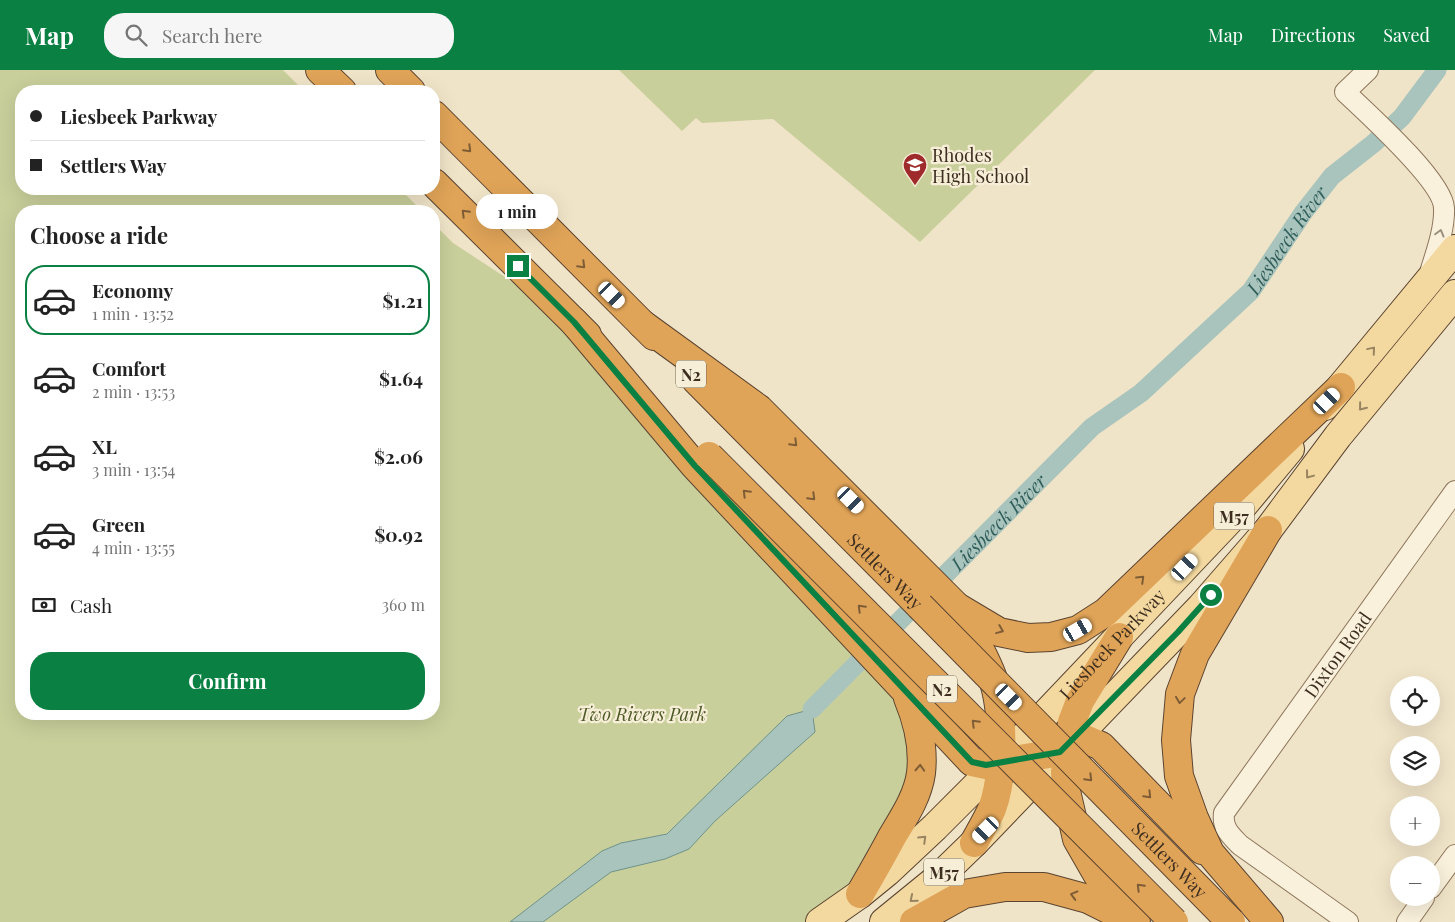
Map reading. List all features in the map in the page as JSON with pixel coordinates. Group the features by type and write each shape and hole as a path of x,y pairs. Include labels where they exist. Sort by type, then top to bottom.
{"highway":[{"path":"320,70 336,85"},
{"path":"390,70 405,85"},
{"name":"Settlers Way","path":"440,120 1231,922"},
{"name":"N2","path":"440,189 1174,922"},
{"path":"574,322 695,466 972,762 986,765 1003,759 1065,747 1085,739 1101,746 1250,900"},
{"path":"642,324 759,409 954,604 999,632 1028,638 1050,637 1078,630 1106,612 1341,387"},
{"path":"1268,530 1195,654 1180,694 1176,740 1179,776 1194,818 1210,853 1269,922"},
{"path":"954,604 992,676 1000,715 1003,759 998,787 992,810 974,843"},
{"path":"1119,637 1080,701 1072,722 1065,747 1066,791 1077,839 1100,879 1135,922"},
{"path":"860,894 905,814 914,796 921,774 921,747 918,727 896,679"},
{"path":"914,922 964,894 1005,887 1044,887 1088,899 1135,922"}],"main road":[{"name":"Liesbeek Parkway","path":"820,922 860,894 913,848 1003,759 1241,508 1455,249"},
{"name":"M57","path":"884,922 938,878 974,843 1196,613 1268,530 1338,436 1455,294"}],"street":[{"path":"1368,70 1345,92 1427,174 1443,201 1443,225 1428,280"},
{"path":"1427,174 1455,190"},
{"name":"Dixton Road","path":"1348,922 1240,845 1224,826 1224,813 1455,491"},
{"path":"1440,876 1455,855"},
{"path":"1407,922 1418,906"}],"green space":[{"name":"Two Rivers Park","path":"0,70 283,70 298,85 15,85 15,195 406,195 416,205 15,205 15,720 440,720 440,230 453,243 574,322 888,671 921,747 860,894 820,922 0,922"},
{"name":"Rhodes High School","path":"619,70 1095,70 920,242 773,119 702,123 696,118 682,131"}],"water":[{"path":"812,709 815,732 715,821 689,849 665,859 611,872 543,922 510,922 602,851 621,843 667,834 787,716"}],"waterway":[{"name":"Liesbeeck River","path":"812,709 1092,427 1141,393 1251,291 1303,213 1332,176 1374,143 1402,117 1437,70"}],"place":[{"name":"Rhodes High School","path":"915,186"}],"route":[{"path":"518,266 574,322 695,466 972,762 986,765 1060,752 1178,632 1211,595"}]}
